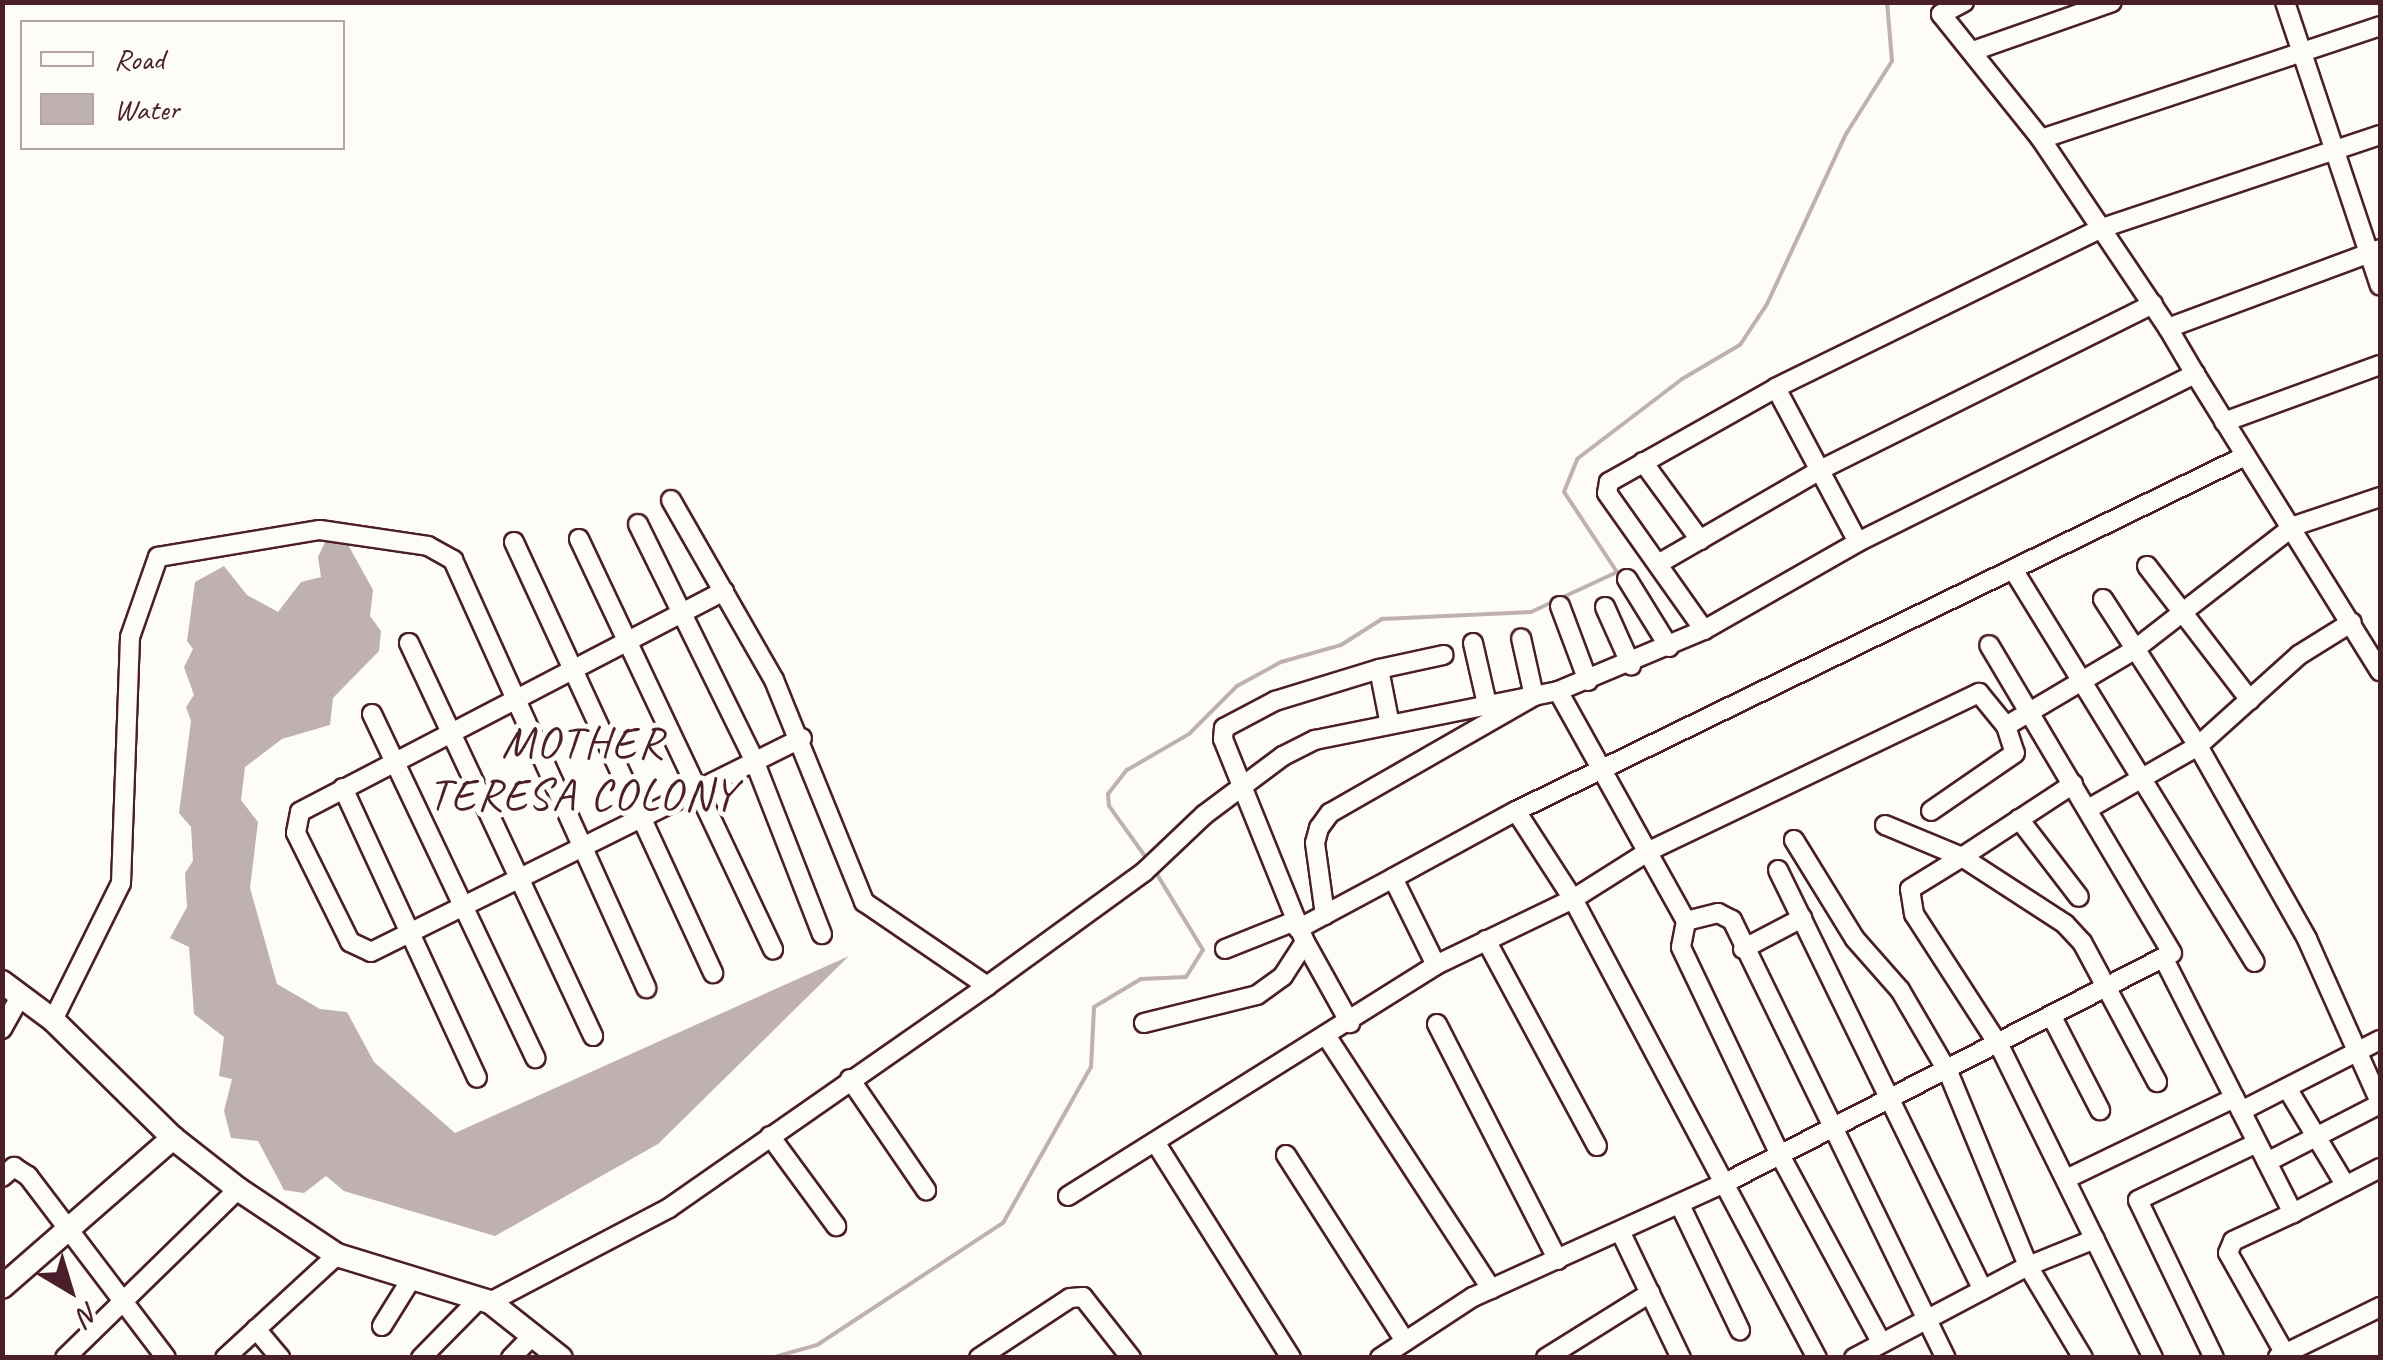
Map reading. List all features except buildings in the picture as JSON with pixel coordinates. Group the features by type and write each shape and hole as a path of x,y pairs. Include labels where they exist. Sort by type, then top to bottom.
{"street":[{"path":"1964,2 1941,14 2042,139 2102,228 2245,456 2294,526 2380,671"},
{"path":"1973,52 2112,2"},
{"path":"2284,2 2334,152 2375,251 2380,286"},
{"path":"2042,139 2380,26"},
{"path":"1704,630 1605,488 1642,462 1776,388 2102,228 2380,135"},
{"path":"2168,328 2375,251"},
{"path":"1658,564 1820,470 2152,304"},
{"path":"2224,422 2380,364"},
{"path":"421,1358 483,1302 668,1208 987,986 1150,865 1243,786 1298,747 1389,720 1558,692 1631,665 1704,630 1858,542 2194,374"},
{"path":"1776,388 1858,542"},
{"path":"1225,949 1300,931 1516,811 2245,456"},
{"path":"1642,462 1700,540"},
{"path":"2006,726 2134,650 2294,526 2380,497"},
{"path":"671,500 802,738 864,902 987,986"},
{"path":"638,524 754,760 822,934"},
{"path":"53,1020 121,883 130,637 158,557 320,530 428,546 453,560 577,845 646,988"},
{"path":"579,539 773,949"},
{"path":"514,542 713,973"},
{"path":"2147,566 2250,700"},
{"path":"2014,570 2255,962"},
{"path":"1627,579 1670,647"},
{"path":"724,591 512,696 300,812 296,832 357,949 371,952 577,845 802,738"},
{"path":"2103,599 2198,746 2307,939 2354,1054 2380,1103 2267,1162"},
{"path":"1560,606 1588,681"},
{"path":"1606,607 1631,665"},
{"path":"2088,809 2198,746 2299,656 2356,630 2380,632"},
{"path":"1522,638 1534,696"},
{"path":"409,643 453,728 593,1036"},
{"path":"1473,644 1486,704"},
{"path":"1380,1358 1490,1290 1680,1205 1892,1098 1948,1074 2165,961 2171,945 1989,645"},
{"path":"1350,1022 1300,931 1222,739 1224,728 1275,701 1379,668 1443,655"},
{"path":"1379,668 1389,720"},
{"path":"1558,692 1686,922 1681,947 1780,1155 1881,1342"},
{"path":"1068,1196 1157,1145 1436,965 1573,899 1649,852 1970,692 1987,699 2015,742 2008,761 1931,810"},
{"path":"1324,915 1315,843 1330,814 1534,696"},
{"path":"372,714 535,1058"},
{"path":"2073,784 1914,885 1908,903 2000,1047 2153,1358"},
{"path":"343,788 477,1078"},
{"path":"1516,811 1573,899 1818,1358"},
{"path":"2020,819 2079,897"},
{"path":"1886,826 1962,857 2074,932 2156,1082"},
{"path":"1794,840 1856,939 1900,990 1948,1074 2028,1266 2083,1358"},
{"path":"1778,870 1983,1290"},
{"path":"1393,878 1436,965"},
{"path":"1686,922 1727,916 1836,1128 1946,1358"},
{"path":"1743,949 1802,918"},
{"path":"1144,1023 1257,995 1283,976 1300,931"},
{"path":"1486,940 1597,1146"},
{"path":"2165,961 2293,1213"},
{"path":"5,1022 12,989 53,1020 173,1138 238,1189 337,1255 483,1302 534,1334 561,1358"},
{"path":"2052,1017 2100,1110"},
{"path":"1437,1024 1558,1260"},
{"path":"1327,1037 1490,1290"},
{"path":"2066,1180 2238,1104 2288,1088 2380,1040"},
{"path":"850,1079 926,1190"},
{"path":"2288,1088 2346,1186"},
{"path":"770,1136 836,1226"},
{"path":"2,1288 173,1138"},
{"path":"2214,1358 2138,1200 2258,1143"},
{"path":"1157,1145 1291,1358"},
{"path":"1286,1155 1405,1341"},
{"path":"2380,1168 2233,1240 2228,1252 2281,1356 2380,1307"},
{"path":"2,1177 21,1170 64,1232 166,1358"},
{"path":"65,1358 238,1189"},
{"path":"1680,1205 1740,1330"},
{"path":"1621,1233 1681,1358"},
{"path":"1854,1358 2028,1266 2095,1239"},
{"path":"225,1358 337,1255"},
{"path":"382,1326 410,1281"},
{"path":"1546,1358 1650,1293"},
{"path":"979,1358 1060,1304 1083,1297 1131,1358"},
{"path":"256,1329 280,1358"},
{"path":"511,1358 534,1334"}],"water":[{"path":"327,538 346,541 373,590 370,616 381,631 379,651 333,698 330,725 282,739 245,767 241,800 258,822 250,888 277,984 320,1009 347,1012 374,1062 455,1133 849,956 658,1144 495,1236 344,1191 326,1176 304,1193 284,1190 258,1141 231,1138 224,1111 232,1079 219,1076 224,1037 194,1014 189,947 170,938 187,907 185,873 193,861 191,827 179,813 191,721 186,707 194,695 184,667 193,649 187,641 195,582 224,566 247,595 278,612 301,582 321,577 318,557"}],"waterway":[{"path":"1147,859 1109,806 1108,794 1127,770 1189,734 1237,686 1281,662 1341,645 1382,619 1531,612 1617,572 1564,492 1577,459 1682,379 1740,345 1767,304 1846,134 1892,61 1887,2"},
{"path":"771,1358 817,1345 1003,1223 1091,1067 1094,1007 1141,979 1186,977 1203,950 1155,871"}],"district":[{"name":"MOTHER TERESA COLONY","path":"583,769"}]}
